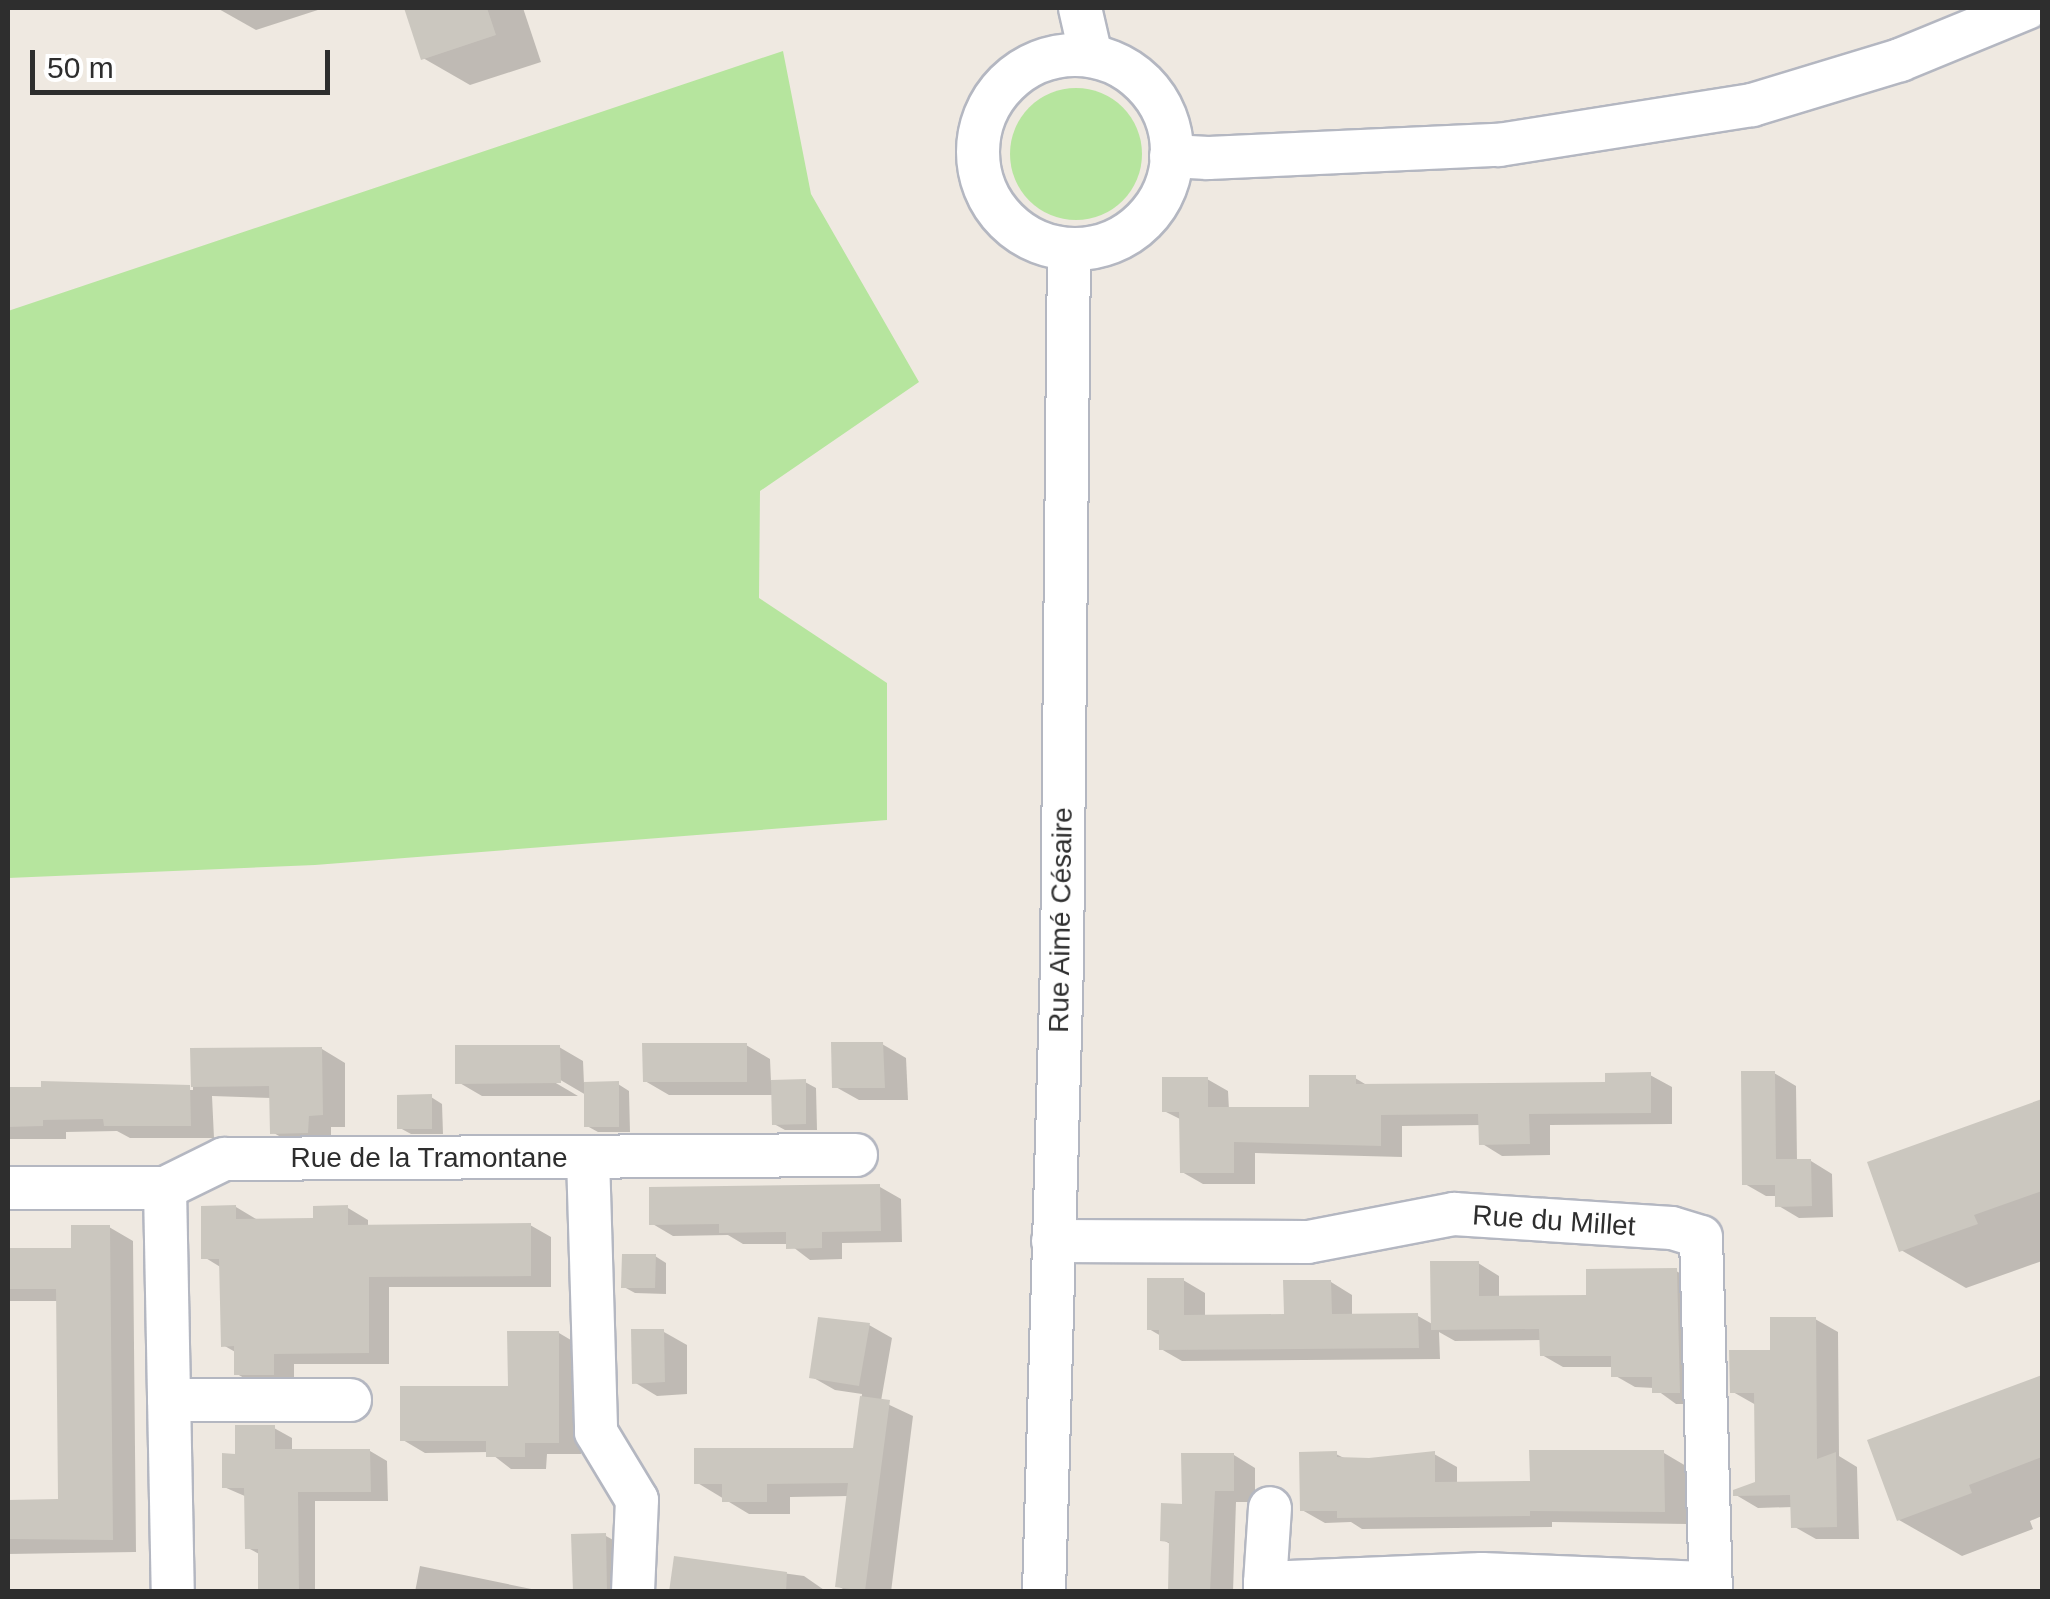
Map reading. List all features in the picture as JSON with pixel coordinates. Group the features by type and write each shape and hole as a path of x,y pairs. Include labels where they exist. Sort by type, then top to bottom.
{"street":[{"path":"1080,8 1091,56"},
{"path":"1171,156 1208,158 1499,144 1752,105 1900,60 2027,8"},
{"path":"1060,55 1091,56 1120,66 1145,84 1163,109 1171,156 1160,199 1141,224 1114,240 1069,249 1038,242 1011,226 991,201 979,172 978,141 986,110 1004,84 1030,65 1060,55"},
{"name":"Rue Aimé Césaire","path":"1044,1592 1062,963 1069,249"},
{"name":"Rue de la Tramontane","path":"8,1188 165,1188 224,1159 856,1154"},
{"path":"588,1157 596,1432 637,1500 633,1592"},
{"path":"165,1188 173,1592"},
{"name":"Rue du Millet","path":"1054,1240 1308,1242 1454,1214 1672,1228 1701,1238 1711,1587"},
{"path":"169,1400 350,1400"},
{"path":"1270,1508 1265,1587 1482,1574 1711,1587"}],"green space":[{"path":"783,51 811,194 919,382 760,491 759,598 887,683 887,820 315,865 8,878 8,311"},
{"path":"1076,88 1113,99 1131,117 1142,154 1131,191 1113,209 1076,220 1039,209 1021,191 1010,154 1021,117 1039,99"}],"building":[{"path":"404,8 487,8 496,35 421,60"},
{"path":"831,1042 883,1042 885,1088 832,1088"},
{"path":"642,1043 747,1043 747,1082 643,1082"},
{"path":"455,1045 560,1045 561,1083 455,1084"},
{"path":"322,1047 323,1115 309,1116 308,1133 270,1134 269,1086 191,1087 190,1048"},
{"path":"1741,1071 1775,1071 1776,1159 1811,1159 1812,1206 1775,1207 1775,1185 1742,1185"},
{"path":"1651,1072 1651,1113 1529,1114 1530,1144 1479,1145 1478,1114 1381,1115 1381,1146 1234,1142 1234,1173 1180,1173 1179,1112 1162,1112 1162,1077 1208,1077 1208,1107 1309,1107 1309,1075 1356,1075 1356,1084 1605,1082 1605,1073"},
{"path":"806,1079 806,1124 772,1125 771,1080"},
{"path":"41,1081 190,1085 191,1126 104,1126 103,1119 43,1120 43,1126 8,1127 8,1087 41,1087"},
{"path":"619,1081 619,1127 584,1127 584,1082"},
{"path":"432,1094 432,1129 397,1129 397,1095"},
{"path":"2042,1099 2042,1191 1974,1215 1978,1224 1899,1252 1867,1162"},
{"path":"880,1184 881,1231 822,1232 822,1248 786,1249 786,1232 719,1233 719,1224 649,1225 649,1187"},
{"path":"236,1205 236,1219 313,1218 313,1206 348,1205 348,1225 531,1223 531,1276 369,1277 369,1353 274,1354 274,1375 234,1375 234,1346 221,1347 219,1259 201,1259 201,1206"},
{"path":"71,1225 110,1225 113,1540 8,1539 8,1500 58,1499 56,1289 8,1289 8,1248 71,1248"},
{"path":"622,1254 656,1254 655,1288 621,1288"},
{"path":"1430,1261 1479,1261 1479,1296 1586,1295 1586,1269 1677,1268 1680,1393 1652,1393 1652,1377 1611,1377 1611,1356 1540,1356 1539,1329 1431,1330"},
{"path":"1147,1278 1184,1278 1184,1315 1284,1314 1283,1280 1331,1280 1332,1314 1418,1313 1419,1348 1159,1350 1159,1330 1147,1330"},
{"path":"818,1317 870,1323 859,1386 809,1378"},
{"path":"1770,1317 1816,1317 1817,1459 1836,1452 1837,1527 1791,1528 1790,1495 1733,1496 1733,1490 1755,1482 1754,1393 1730,1393 1729,1350 1770,1350"},
{"path":"631,1329 664,1329 665,1382 632,1384"},
{"path":"507,1331 559,1331 559,1443 525,1443 525,1457 486,1457 486,1441 400,1441 400,1386 508,1386"},
{"path":"2042,1375 2042,1457 1969,1485 1972,1493 1897,1521 1867,1440"},
{"path":"860,1396 890,1400 865,1591 835,1587 848,1483 767,1484 767,1502 722,1502 722,1484 694,1484 694,1448 853,1448"},
{"path":"235,1425 275,1425 275,1449 370,1449 371,1492 298,1492 299,1592 258,1592 258,1549 245,1549 244,1488 222,1488 222,1453 235,1454"},
{"path":"1529,1450 1664,1450 1665,1512 1530,1511 1530,1516 1337,1518 1337,1511 1300,1511 1299,1452 1337,1451 1337,1457 1369,1458 1435,1451 1435,1482 1530,1481"},
{"path":"1181,1453 1234,1453 1234,1491 1215,1491 1210,1592 1168,1592 1169,1542 1160,1541 1161,1503 1182,1504"},
{"path":"606,1533 607,1592 573,1592 571,1534"},
{"path":"674,1556 787,1572 786,1592 669,1592"}]}
